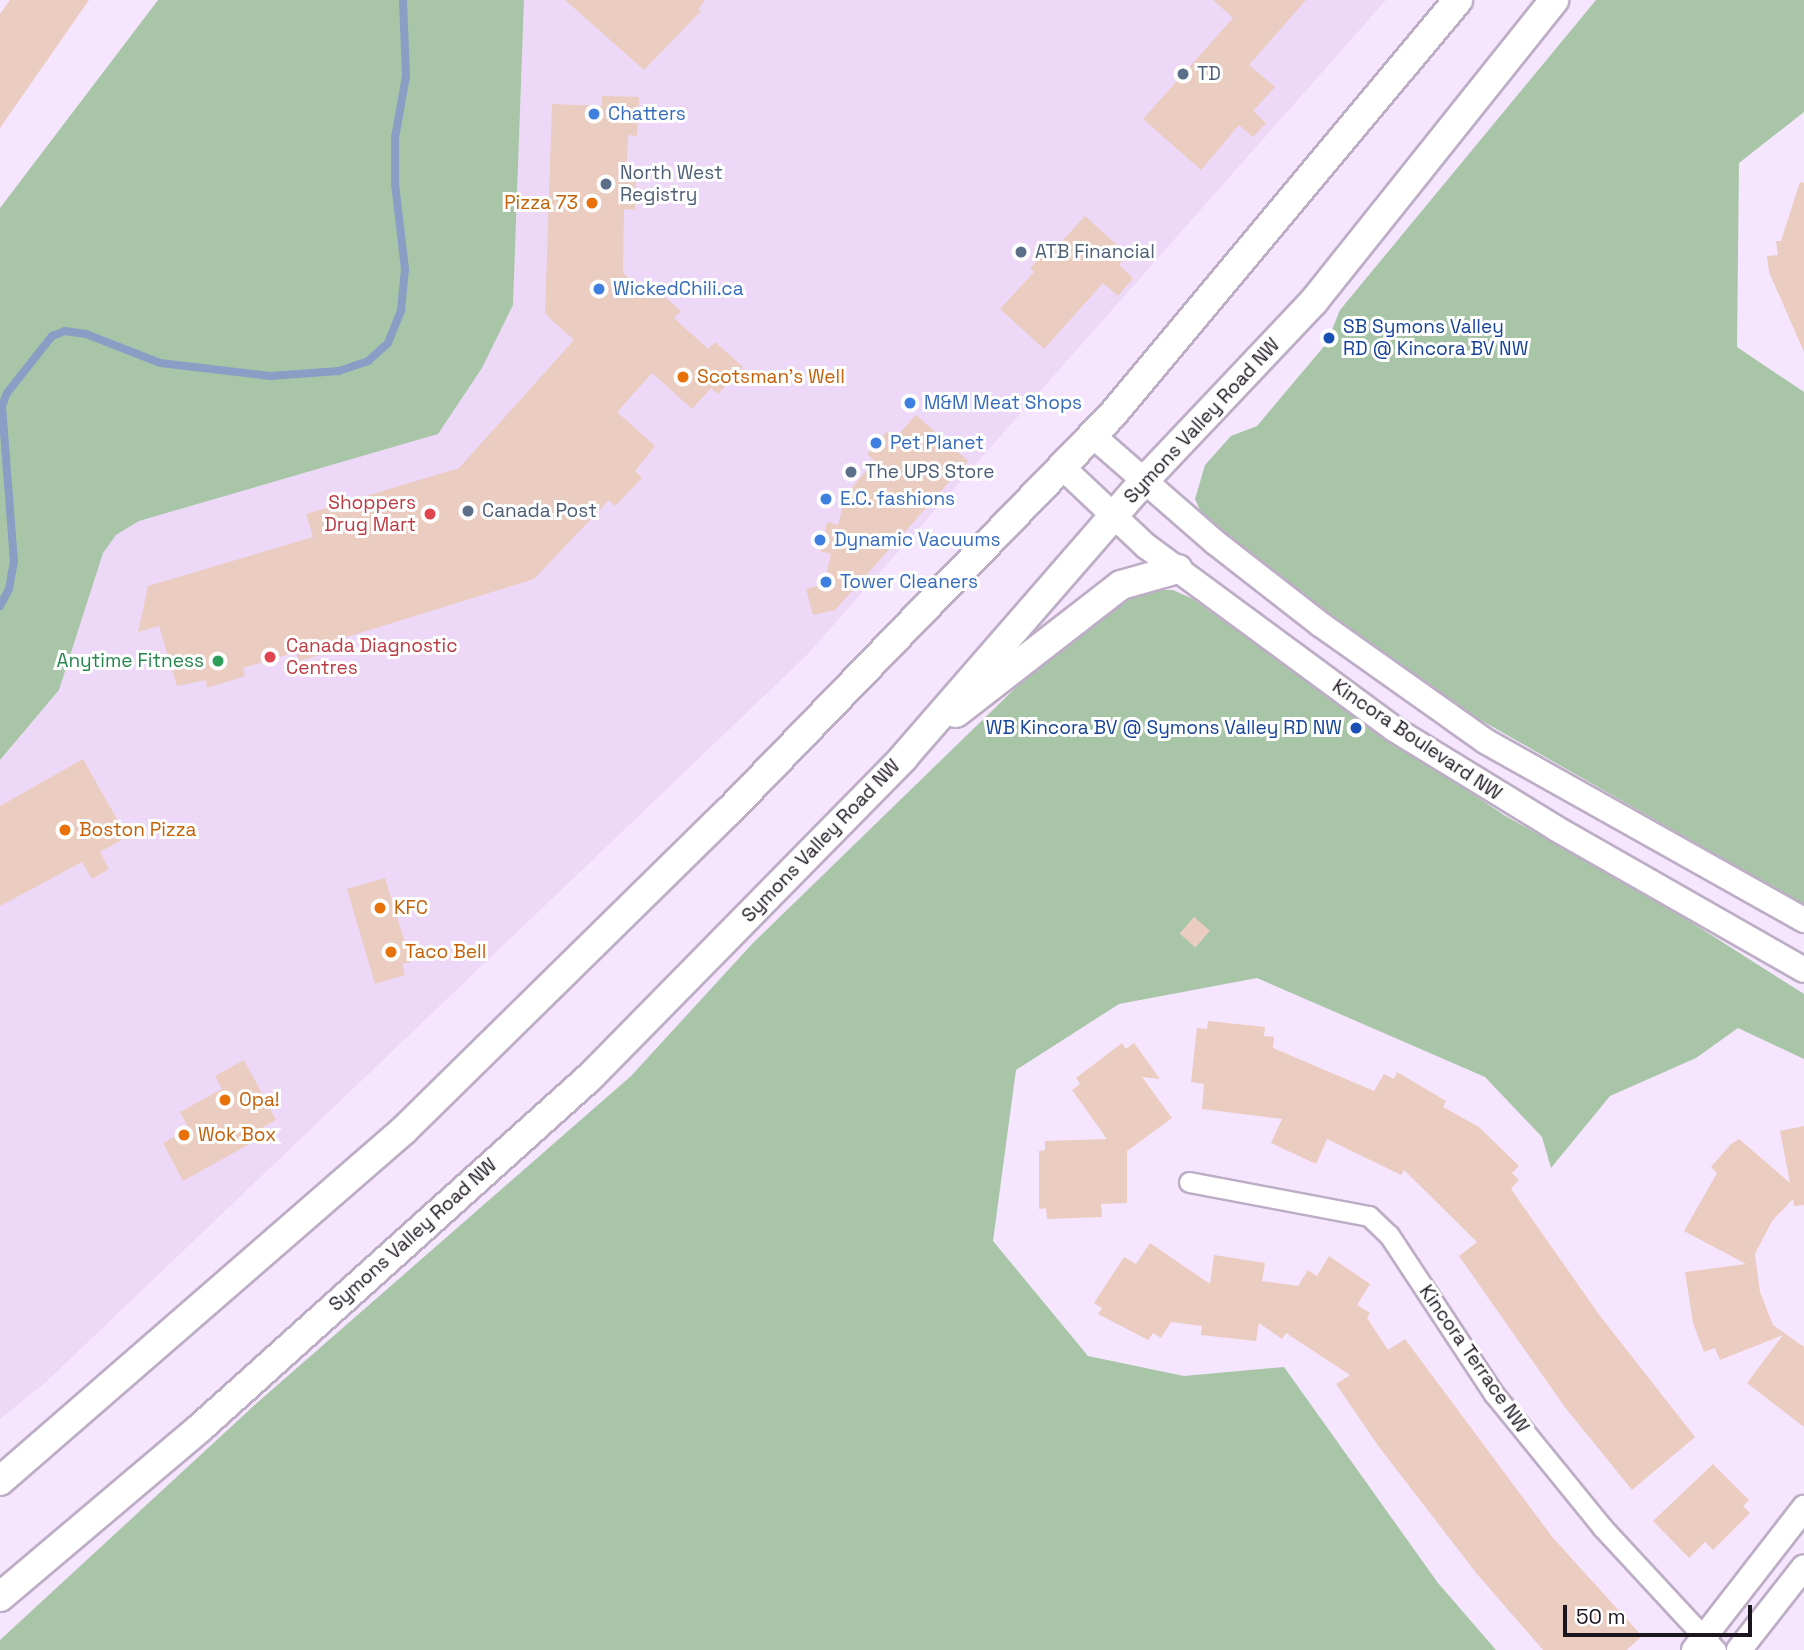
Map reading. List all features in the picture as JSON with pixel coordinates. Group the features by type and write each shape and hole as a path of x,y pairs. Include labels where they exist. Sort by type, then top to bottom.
{"main road":[{"path":"0,1481 404,1130 729,811 1092,435 1233,274 1458,0"},
{"name":"Symons Valley Road NW","path":"0,1597 201,1427 590,1077 903,758 1143,482 1314,300 1554,0"},
{"path":"903,758 1121,585 1178,569"}],"street":[{"name":"Kincora Boulevard NW","path":"1092,435 1143,482 1320,624 1485,741 1804,920"},
{"name":"Kincora Boulevard NW","path":"1060,466 1113,517 1178,569 1415,742 1557,830 1804,970"},
{"name":"Kincora Terrace NW","path":"1189,1182 1369,1216 1389,1236 1494,1394 1601,1527 1704,1646"},
{"path":"1704,1646 1804,1508"},
{"path":"1739,1650 1804,1567"}],"shaded area":[{"path":"524,0 1386,0 806,656 47,1381 0,1419 0,760 59,690 103,552 116,535 139,521 438,434 482,368 513,305"}],"green space":[{"path":"158,0 524,0 513,305 482,368 438,434 139,521 116,535 103,553 59,690 0,760 0,208"},
{"path":"1596,0 1804,0 1804,112 1739,163 1737,347 1804,392 1804,905 1423,687 1207,526 1195,499 1205,465 1231,436 1257,426 1326,344 1340,310"},
{"path":"1151,590 1173,590 1193,599 1345,709 1504,815 1675,912 1804,994 1804,1059 1738,1028 1696,1058 1610,1096 1551,1168 1542,1137 1485,1077 1257,978 1119,1004 1016,1070 993,1241 1088,1356 1184,1376 1284,1367 1438,1583 1496,1650 0,1650 0,1640 258,1402 631,1076 752,944 1040,664 1114,606"}],"building":[{"path":"10,0 89,0 0,128 0,14"},
{"path":"565,0 705,0 698,9 701,11 644,70"},
{"path":"1213,0 1306,0 1249,65 1275,87 1253,111 1266,123 1253,137 1239,125 1201,170 1143,119 1233,18"},
{"path":"602,96 639,97 637,136 628,135 626,180 636,181 635,210 624,209 623,273 653,299 659,292 681,311 674,318 708,349 715,342 743,367 718,394 711,388 692,409 652,373 617,412 655,446 635,471 642,478 615,506 609,500 534,579 334,641 337,650 299,661 296,652 243,668 245,676 207,688 206,680 177,686 159,626 138,632 148,586 313,537 306,514 459,468 574,340 545,314 552,104 602,106"},
{"path":"1800,182 1804,183 1804,352 1769,272 1767,256 1778,255 1776,241 1781,241"},
{"path":"1085,216 1128,255 1119,265 1133,278 1118,296 1103,283 1044,349 1000,309 1034,272 1030,268 1047,249 1051,253"},
{"path":"916,415 968,461 835,610 813,615 806,589 824,584 831,554 820,551 827,522 838,525 846,494 875,461 867,454 887,431 895,438"},
{"path":"83,759 127,837 100,852 109,869 92,879 82,862 0,906 0,806"},
{"path":"385,878 411,962 402,964 405,975 375,984 347,889"},
{"path":"1194,917 1210,931 1195,947 1180,934"},
{"path":"1208,1021 1265,1027 1264,1036 1274,1037 1273,1048 1374,1091 1384,1074 1394,1079 1397,1072 1446,1101 1443,1107 1479,1127 1519,1166 1512,1173 1519,1180 1511,1189 1600,1316 1695,1437 1632,1490 1564,1406 1459,1256 1477,1242 1404,1170 1401,1175 1327,1139 1316,1164 1271,1143 1282,1119 1202,1109 1204,1084 1191,1082 1197,1028 1207,1029"},
{"path":"1122,1043 1126,1049 1134,1043 1160,1079 1142,1077 1172,1118 1127,1151 1127,1203 1101,1204 1102,1217 1047,1219 1046,1208 1039,1209 1039,1151 1045,1150 1045,1141 1107,1139 1072,1090 1080,1084 1076,1078"},
{"path":"244,1060 276,1120 249,1135 253,1142 183,1181 163,1143 189,1129 180,1112 222,1089 215,1076"},
{"path":"1804,1126 1804,1205 1794,1206 1793,1199 1772,1221 1755,1254 1760,1292 1773,1325 1804,1347 1804,1427 1747,1383 1783,1335 1720,1360 1715,1348 1704,1352 1693,1323 1685,1272 1746,1264 1684,1231 1717,1173 1711,1167 1731,1144 1739,1139 1790,1183 1780,1131"},
{"path":"1150,1243 1210,1284 1214,1255 1265,1263 1262,1281 1298,1286 1308,1270 1317,1276 1329,1256 1370,1284 1357,1305 1370,1313 1367,1318 1388,1350 1405,1339 1553,1538 1642,1636 1627,1650 1543,1650 1477,1574 1379,1447 1336,1384 1350,1375 1286,1333 1282,1339 1259,1323 1256,1341 1201,1335 1202,1326 1171,1322 1161,1338 1153,1333 1148,1340 1098,1314 1102,1308 1094,1303 1124,1257 1136,1264"},
{"path":"1713,1464 1749,1500 1743,1506 1750,1513 1713,1550 1705,1542 1689,1558 1653,1521"}],"waterway":[{"path":"0,606 9,589 14,562 2,406 7,393 52,336 65,331 86,334 160,363 270,376 339,371 368,361 388,343 401,310 405,269 395,184 395,138 406,76 403,0"}],"place":[{"name":"TD","path":"1183,74"},
{"name":"Chatters","path":"594,114"},
{"name":"North West Registry","path":"606,184"},
{"name":"Pizza 73","path":"592,203"},
{"name":"ATB Financial","path":"1021,252"},
{"name":"WickedChili.ca","path":"599,289"},
{"name":"SB Symons Valley RD @ Kincora BV NW","path":"1329,338"},
{"name":"Scotsman's Well","path":"683,377"},
{"name":"M&M Meat Shops","path":"910,403"},
{"name":"Pet Planet","path":"876,443"},
{"name":"The UPS Store","path":"851,472"},
{"name":"E.C. fashions","path":"826,499"},
{"name":"Canada Post","path":"468,511"},
{"name":"Shoppers Drug Mart","path":"430,514"},
{"name":"Dynamic Vacuums","path":"820,540"},
{"name":"Tower Cleaners","path":"826,582"},
{"name":"Canada Diagnostic Centres","path":"270,657"},
{"name":"Anytime Fitness","path":"218,661"},
{"name":"WB Kincora BV @ Symons Valley RD NW","path":"1356,728"},
{"name":"Boston Pizza","path":"65,830"},
{"name":"KFC","path":"380,908"},
{"name":"Taco Bell","path":"391,952"},
{"name":"Opa!","path":"225,1100"},
{"name":"Wok Box","path":"184,1135"}]}
